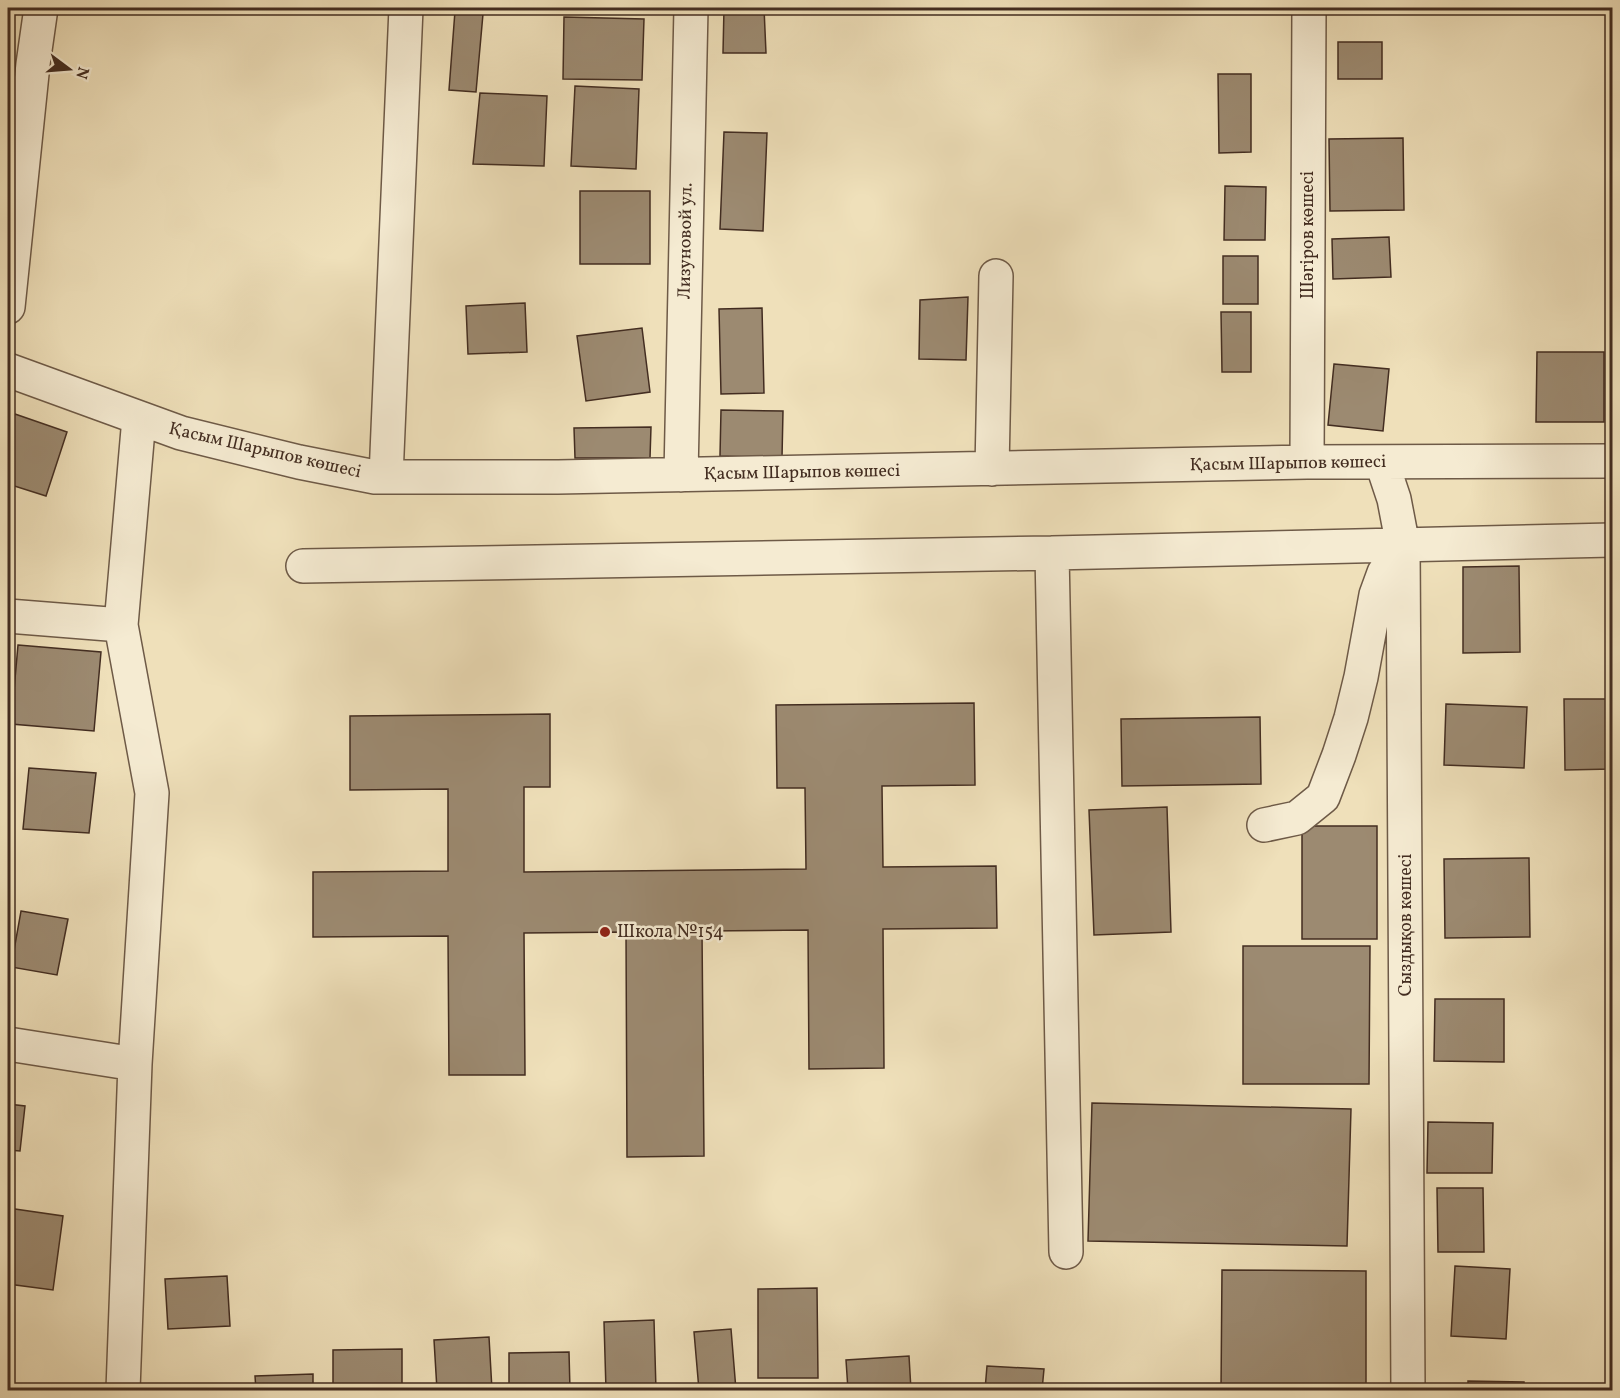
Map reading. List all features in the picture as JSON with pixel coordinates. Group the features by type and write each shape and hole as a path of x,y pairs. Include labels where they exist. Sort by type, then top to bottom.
{"street":[{"path":"8,307 33,64 41,8"},
{"path":"386,477 406,8"},
{"name":"Лизуновой ул.","path":"681,475 691,8"},
{"name":"Шәгіров көшесі","path":"1307,462 1309,8"},
{"path":"992,469 996,276"},
{"name":"Қасым Шарыпов көшесі","path":"8,370 181,433 299,462 386,477 681,475 1307,462 1612,461"},
{"path":"123,1390 135,1064 152,793 121,625 139,418"},
{"name":"Сыздықов көшесі","path":"1382,463 1394,499 1403,546 1408,1390"},
{"path":"303,566 1052,553 1612,540"},
{"path":"1264,825 1297,818 1323,796 1339,755 1361,677 1376,595 1384,573 1403,546"},
{"path":"1052,553 1066,1252"},
{"path":"8,616 121,625"},
{"path":"8,1044 135,1064"}],"building":[{"path":"724,8 764,8 766,53 723,53"},
{"path":"455,11 483,14 476,92 449,90"},
{"path":"564,17 644,19 642,80 563,79"},
{"path":"1338,42 1382,42 1382,79 1338,79"},
{"path":"1218,74 1251,74 1251,152 1219,153"},
{"path":"575,86 639,89 636,169 571,166"},
{"path":"480,93 547,96 544,166 473,164"},
{"path":"724,132 767,133 763,231 720,229"},
{"path":"1403,138 1404,210 1330,211 1329,139"},
{"path":"1225,186 1266,187 1265,240 1224,240"},
{"path":"580,191 650,191 650,264 580,264"},
{"path":"1389,237 1391,277 1333,279 1332,239"},
{"path":"1223,256 1258,256 1258,304 1223,304"},
{"path":"968,297 966,360 919,359 920,300"},
{"path":"525,303 527,352 468,354 466,306"},
{"path":"762,308 764,393 721,394 719,309"},
{"path":"1221,312 1251,312 1251,372 1222,372"},
{"path":"642,328 650,392 586,401 577,336"},
{"path":"1537,352 1604,352 1604,422 1536,422"},
{"path":"1334,364 1389,369 1383,431 1328,425"},
{"path":"721,410 783,411 782,458 720,456"},
{"path":"15,414 67,432 46,496 8,484 8,436"},
{"path":"651,427 650,458 575,458 574,428"},
{"path":"1519,566 1520,652 1463,653 1463,567"},
{"path":"18,645 101,652 94,731 11,724"},
{"path":"1564,699 1612,699 1612,769 1565,770"},
{"path":"974,703 975,785 882,786 883,867 996,866 997,928 883,929 884,1068 809,1069 808,930 702,931 704,1156 627,1157 626,932 524,933 525,1075 449,1075 448,936 313,937 313,872 448,871 448,789 350,790 350,716 550,714 550,787 524,787 524,872 806,869 805,788 777,788 776,705"},
{"path":"1446,704 1527,707 1524,768 1444,765"},
{"path":"1260,717 1261,784 1122,786 1121,719"},
{"path":"29,768 96,773 89,833 23,829"},
{"path":"1167,807 1171,932 1094,935 1089,810"},
{"path":"1302,826 1377,826 1377,939 1302,939"},
{"path":"1529,858 1530,937 1445,938 1444,859"},
{"path":"21,911 68,919 57,975 11,967"},
{"path":"1243,946 1370,946 1369,1084 1243,1084"},
{"path":"1435,999 1504,999 1504,1062 1434,1061"},
{"path":"1092,1103 1351,1109 1347,1246 1088,1241"},
{"path":"8,1104 25,1106 20,1151 8,1150"},
{"path":"1428,1122 1493,1123 1492,1173 1427,1173"},
{"path":"1437,1188 1483,1188 1484,1252 1438,1252"},
{"path":"8,1208 63,1216 53,1290 8,1284"},
{"path":"1455,1266 1510,1269 1506,1339 1451,1336"},
{"path":"1222,1270 1366,1271 1366,1390 1221,1390"},
{"path":"227,1276 230,1326 168,1329 165,1279"},
{"path":"817,1288 818,1378 758,1378 758,1289"},
{"path":"654,1320 656,1390 606,1390 604,1322"},
{"path":"731,1329 736,1390 699,1390 694,1332"},
{"path":"489,1337 492,1390 437,1390 434,1340"},
{"path":"402,1349 402,1390 333,1390 333,1350"},
{"path":"569,1352 570,1390 509,1390 509,1353"},
{"path":"909,1356 911,1390 848,1390 846,1360"},
{"path":"987,1366 1044,1369 1042,1390 985,1390"},
{"path":"313,1374 313,1390 256,1390 255,1376"},
{"path":"1468,1381 1524,1382 1524,1390 1468,1390"}],"place":[{"name":"Школа №154","path":"605,932"}]}
